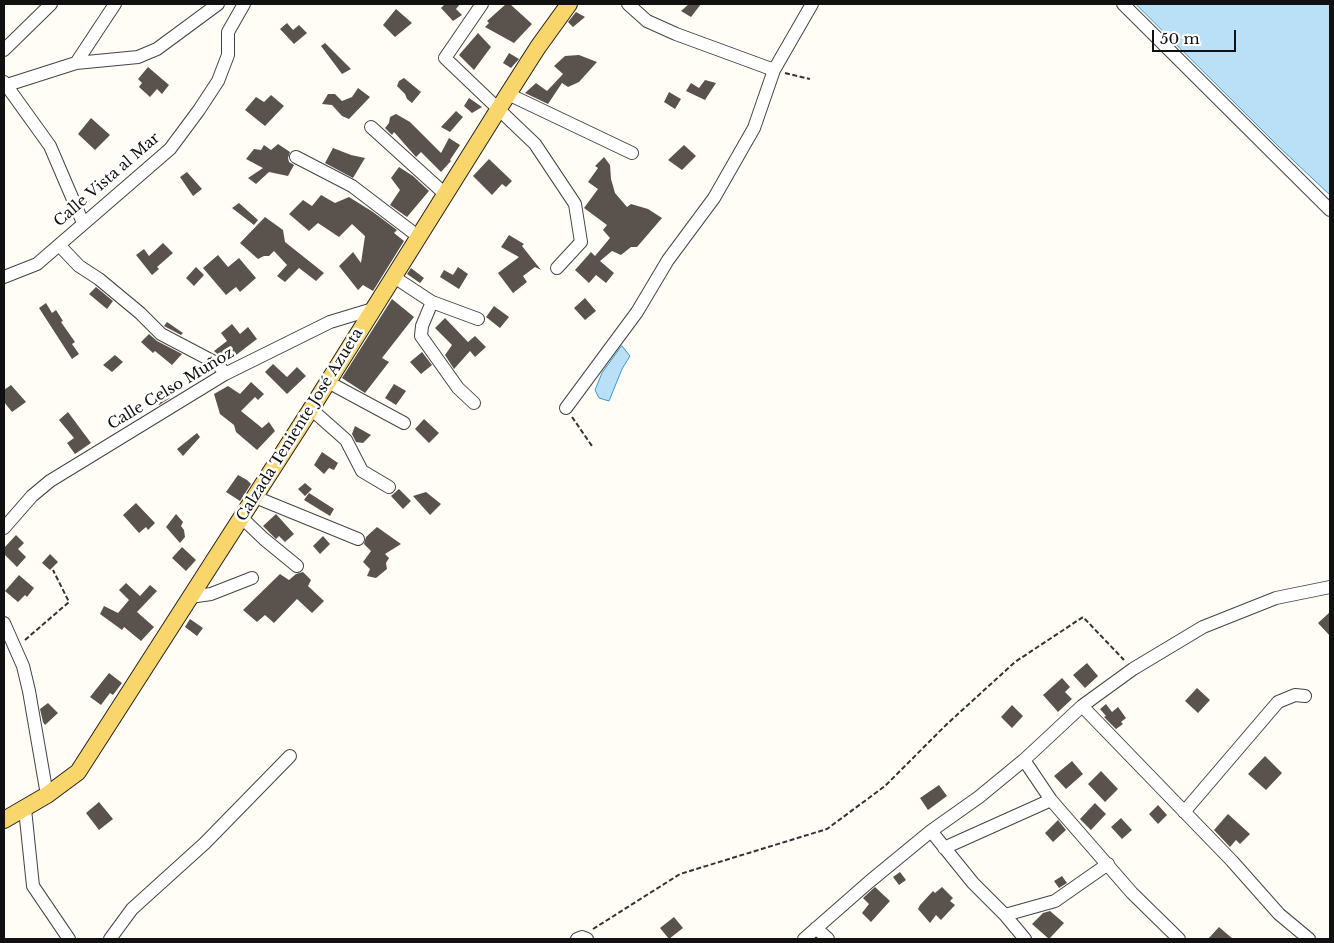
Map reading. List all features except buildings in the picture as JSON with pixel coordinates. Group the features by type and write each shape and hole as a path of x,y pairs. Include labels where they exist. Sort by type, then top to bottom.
{"main road":[{"name":"Calzada Teniente José Azueta","path":"4,820 26,809 78,772 311,409 562,6"}],"street":[{"path":"4,50 51,4"},
{"path":"76,63 115,4"},
{"path":"83,223 50,146 5,83 76,63 138,58 157,50 218,4"},
{"name":"Calle Vista al Mar","path":"4,277 37,264 170,149 218,81 228,55 228,32 244,4"},
{"path":"628,4 647,21 676,34 774,70"},
{"path":"566,408 637,312 668,260 714,198 754,128 774,70 812,4"},
{"path":"1123,4 1330,210"},
{"path":"477,5 445,58 535,144 574,204 581,242 557,268"},
{"path":"508,94 632,153"},
{"path":"371,127 445,194"},
{"path":"296,157 352,186 419,237"},
{"path":"59,245 79,266 140,312 161,334 218,364 225,374"},
{"path":"394,277 432,302 478,320"},
{"path":"432,302 422,326 421,336 458,388 474,403"},
{"name":"Calle Celso Muñoz","path":"4,528 32,496 50,481 225,374 330,322 373,309"},
{"path":"328,382 404,423"},
{"path":"311,409 346,440 362,471 389,486"},
{"path":"255,497 358,539"},
{"path":"242,518 259,536 297,566"},
{"path":"190,598 211,594 252,578"},
{"path":"804,939 931,831 979,797 1024,760 1082,706 1133,669 1203,627 1276,598 1330,587"},
{"path":"4,623 23,666 29,691 46,796"},
{"path":"1184,812 1278,702 1295,695 1304,696"},
{"path":"1082,706 1232,861 1279,914 1308,939"},
{"path":"110,939 132,909 205,843 290,756"},
{"path":"1024,760 1051,800 1132,893 1179,939"},
{"path":"944,848 1051,800"},
{"path":"26,809 33,886 69,939"},
{"path":"931,831 979,889 1005,915 1025,939"},
{"path":"1005,915 1055,901 1108,864"},
{"path":"816,928 828,939"}],"path":[{"path":"774,70 810,78"},
{"path":"566,408 592,446"},
{"path":"15,648 68,602 53,570"},
{"path":"582,938 680,874 827,829 885,786 947,724 1015,662 1083,617 1133,669"}],"water":[{"path":"1136,4 1330,4 1330,195 1278,146"},
{"path":"622,346 630,356 622,369 609,401 599,398 595,390 602,373"}]}
